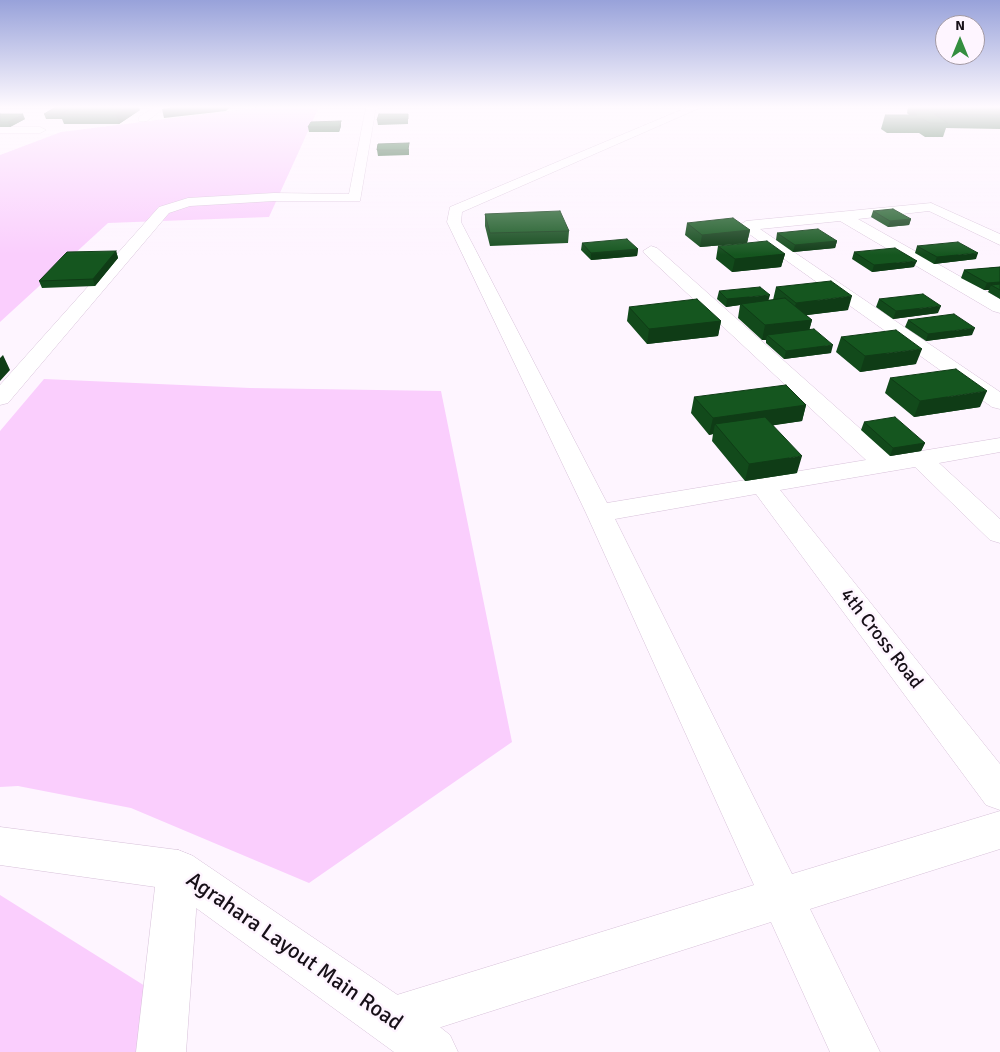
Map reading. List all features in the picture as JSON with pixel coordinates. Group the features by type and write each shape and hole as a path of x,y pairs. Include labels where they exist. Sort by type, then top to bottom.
{"street":[{"path":"0,398 164,210 176,204 197,201 274,197 355,198 362,156"},
{"path":"581,156 454,210 454,222 599,513 855,1052"},
{"path":"1000,240 931,206 746,226 1000,402"},
{"path":"842,216 1000,307"},
{"path":"651,251 886,465"},
{"path":"599,513 1000,445"},
{"path":"921,459 1000,534"},
{"name":"4th Cross Road","path":"762,485 1000,793"},
{"path":"391,1019 1000,830"},
{"name":"Agrahara Layout Main Road","path":"0,846 178,870 391,1019 433,1052"},
{"path":"161,1052 178,870"}],"shaded area":[{"path":"0,156 297,156 269,217 108,223 0,322"},
{"path":"44,379 250,388 441,391 512,742 309,883 131,808 18,786 0,787 0,431"},
{"path":"0,895 153,991 143,1052 0,1052"}],"building":[{"path":"893,209 911,219 890,221 873,211"},
{"path":"560,211 569,231 490,233 485,214"},
{"path":"733,218 750,230 702,235 687,223"},
{"path":"818,229 837,241 795,245 777,233"},
{"path":"627,239 638,249 591,253 582,243"},
{"path":"767,241 785,254 735,259 718,246"},
{"path":"958,242 978,253 937,257 917,246"},
{"path":"895,248 917,261 874,265 854,252"},
{"path":"116,251 93,279 39,281 67,252"},
{"path":"1000,267 1000,282 987,283 964,270"},
{"path":"831,281 852,296 796,303 776,287"},
{"path":"1000,284 1000,290 991,285"},
{"path":"760,287 770,295 727,299 719,291"},
{"path":"923,294 941,306 896,311 879,299"},
{"path":"785,298 812,320 765,325 741,304"},
{"path":"697,299 721,321 649,329 629,307"},
{"path":"954,314 975,328 928,334 908,320"},
{"path":"814,329 833,345 786,351 767,335"},
{"path":"896,330 922,349 865,356 841,337"},
{"path":"956,369 987,391 920,401 890,378"},
{"path":"786,385 806,405 713,418 694,397"},
{"path":"765,417 802,456 749,464 715,424"},
{"path":"895,417 925,443 893,448 864,422"}]}
